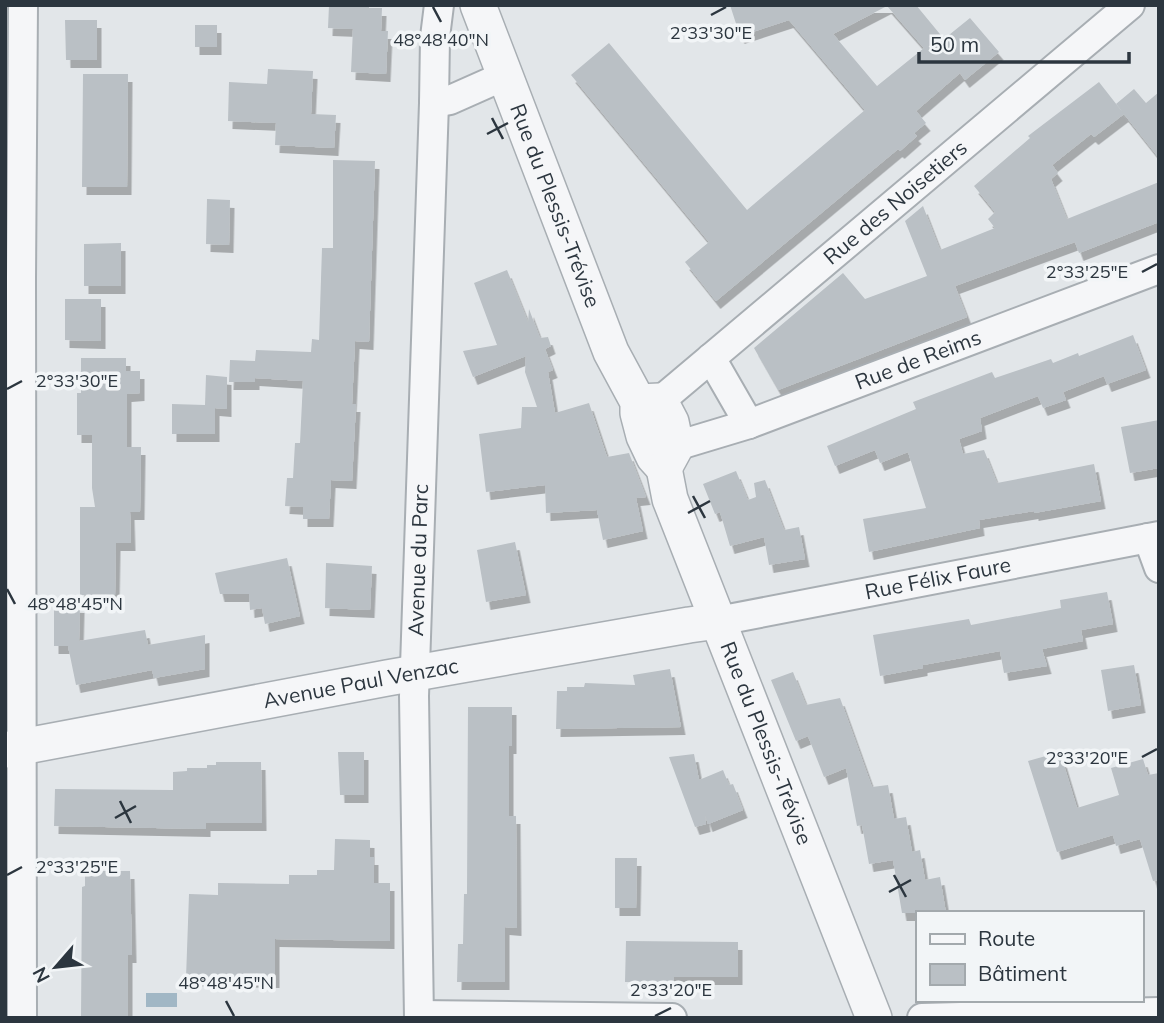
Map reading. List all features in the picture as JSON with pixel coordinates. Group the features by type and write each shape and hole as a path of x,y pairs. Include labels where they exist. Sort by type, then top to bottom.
{"street":[{"path":"22,1018 13,749 13,277 23,5"},
{"name":"Avenue du Parc","path":"419,1016 415,674 435,37 439,5"},
{"name":"Rue du Plessis-Trévise","path":"478,5 611,352 649,401 638,413 644,436 654,457 670,457 670,499 874,1018"},
{"name":"Rue des Noisetiers","path":"649,401 711,358 1130,5"},
{"path":"434,103 450,100 504,76"},
{"name":"Rue de Reims","path":"670,457 749,424 1159,269"},
{"path":"711,358 749,424"},
{"path":"1154,537 1159,568"},
{"name":"Rue Félix Faure","path":"718,621 1154,537"},
{"name":"Avenue Paul Venzac","path":"13,749 718,621"},
{"path":"922,1018 1159,1012"},
{"path":"419,1016 672,1018"}],"water":[{"path":"146,993 177,993 177,1007 146,1007"}],"building":[{"path":"329,5 369,5 369,8 382,8 381,31 388,31 386,74 351,72 353,29 328,28"},
{"path":"730,5 916,5 944,39 970,18 999,52 965,80 960,73 916,111 926,123 914,133 917,136 716,301 685,262 709,242 571,75 609,43 747,210 865,110 789,20 740,36","holes":["887,6 924,48 877,86 833,34"]},
{"path":"65,20 97,20 97,60 66,60"},
{"path":"195,25 217,25 217,47 195,47"},
{"path":"268,69 313,71 311,114 336,115 334,148 275,145 276,123 228,121 229,82 267,84"},
{"path":"83,74 128,74 127,187 82,187"},
{"path":"1099,82 1124,114 1094,137 1091,134 1052,165 1058,173 1051,179 1067,219 1159,182 1159,222 1079,253 1075,242 955,286 967,317 778,390 754,348 843,273 865,299 927,276 905,221 923,206 940,250 995,228 988,219 995,212 974,186 1030,138 1028,136"},
{"path":"1134,89 1146,103 1159,92 1159,158 1116,104"},
{"path":"333,160 375,161 369,342 355,341 352,404 356,404 352,481 331,480 329,519 303,519 303,507 285,506 287,478 293,478 295,443 300,443 303,381 255,378 255,382 229,382 230,360 255,361 256,350 311,352 312,339 319,340 322,248 333,248"},
{"path":"207,199 230,200 229,245 206,244"},
{"path":"121,243 121,286 84,286 84,244"},
{"path":"507,270 528,322 529,309 540,338 548,337 551,346 545,349 553,370 548,372 555,413 589,403 607,457 629,453 646,497 636,498 643,531 603,540 597,510 546,513 545,485 486,492 479,434 521,428 522,407 537,407 525,372 526,356 473,377 463,351 497,345 474,283"},
{"path":"65,299 101,299 101,341 65,340"},
{"path":"1133,335 1146,370 1107,384 1104,376 1063,392 1066,400 1043,408 1038,396 980,418 982,431 959,439 963,454 984,450 997,483 1094,464 1101,501 979,520 980,528 869,552 863,519 926,508 908,452 880,463 875,450 835,466 827,446 916,409 913,402 992,372 995,378 1051,359 1053,363"},
{"path":"81,358 126,358 126,371 140,371 140,393 127,394 127,447 141,447 140,512 130,512 131,543 116,543 115,595 80,595 80,507 95,507 92,488 92,435 77,435 77,393 81,393"},
{"path":"206,375 227,377 227,409 215,408 215,434 172,434 172,404 205,405"},
{"path":"1159,420 1159,468 1130,473 1121,427"},
{"path":"736,471 748,500 756,497 754,483 765,480 784,530 799,527 805,559 769,565 764,537 730,546 720,512 715,514 703,484"},
{"path":"515,542 526,595 486,602 477,550"},
{"path":"287,558 300,616 265,624 262,608 250,610 249,594 220,594 215,573"},
{"path":"326,563 372,566 370,610 325,608"},
{"path":"1107,592 1113,624 1081,630 1083,641 1042,649 1047,666 1004,673 1000,651 880,676 873,635 969,619 971,625 1061,608 1060,600"},
{"path":"54,604 80,605 79,641 145,630 148,645 205,635 205,669 154,678 152,670 76,685 68,646 54,646"},
{"path":"1134,665 1141,705 1108,711 1101,670"},
{"path":"670,669 681,727 556,729 557,691 567,691 567,687 584,687 585,683 635,685 633,675"},
{"path":"793,672 806,705 840,698 872,787 888,785 894,819 906,817 912,852 920,850 925,880 940,877 946,911 902,913 893,860 869,864 862,825 857,826 846,768 824,777 808,736 796,741 771,680"},
{"path":"468,707 512,707 509,816 516,816 517,928 505,927 505,982 457,982 458,944 463,944 464,894 467,894"},
{"path":"338,752 364,752 364,795 340,795"},
{"path":"1060,752 1077,808 1119,795 1111,768 1143,759 1148,775 1159,773 1159,880 1153,881 1140,839 1116,846 1113,835 1057,852 1028,761"},
{"path":"694,754 699,780 723,770 729,785 733,784 743,810 708,824 705,815 706,824 695,827 669,757"},
{"path":"216,762 261,762 262,823 206,823 206,829 54,826 55,789 173,790 173,772 187,771 187,768 207,768 207,765 216,765"},
{"path":"335,839 370,840 370,857 374,857 374,883 390,883 390,941 275,939 275,980 186,978 189,894 218,895 218,883 289,884 289,875 317,875 317,870 334,870"},
{"path":"615,858 637,858 636,908 615,908"},
{"path":"85,871 130,871 132,955 128,955 128,1018 81,1018 82,887 85,886"},
{"path":"626,941 738,942 738,977 674,977 673,983 625,982"}]}
